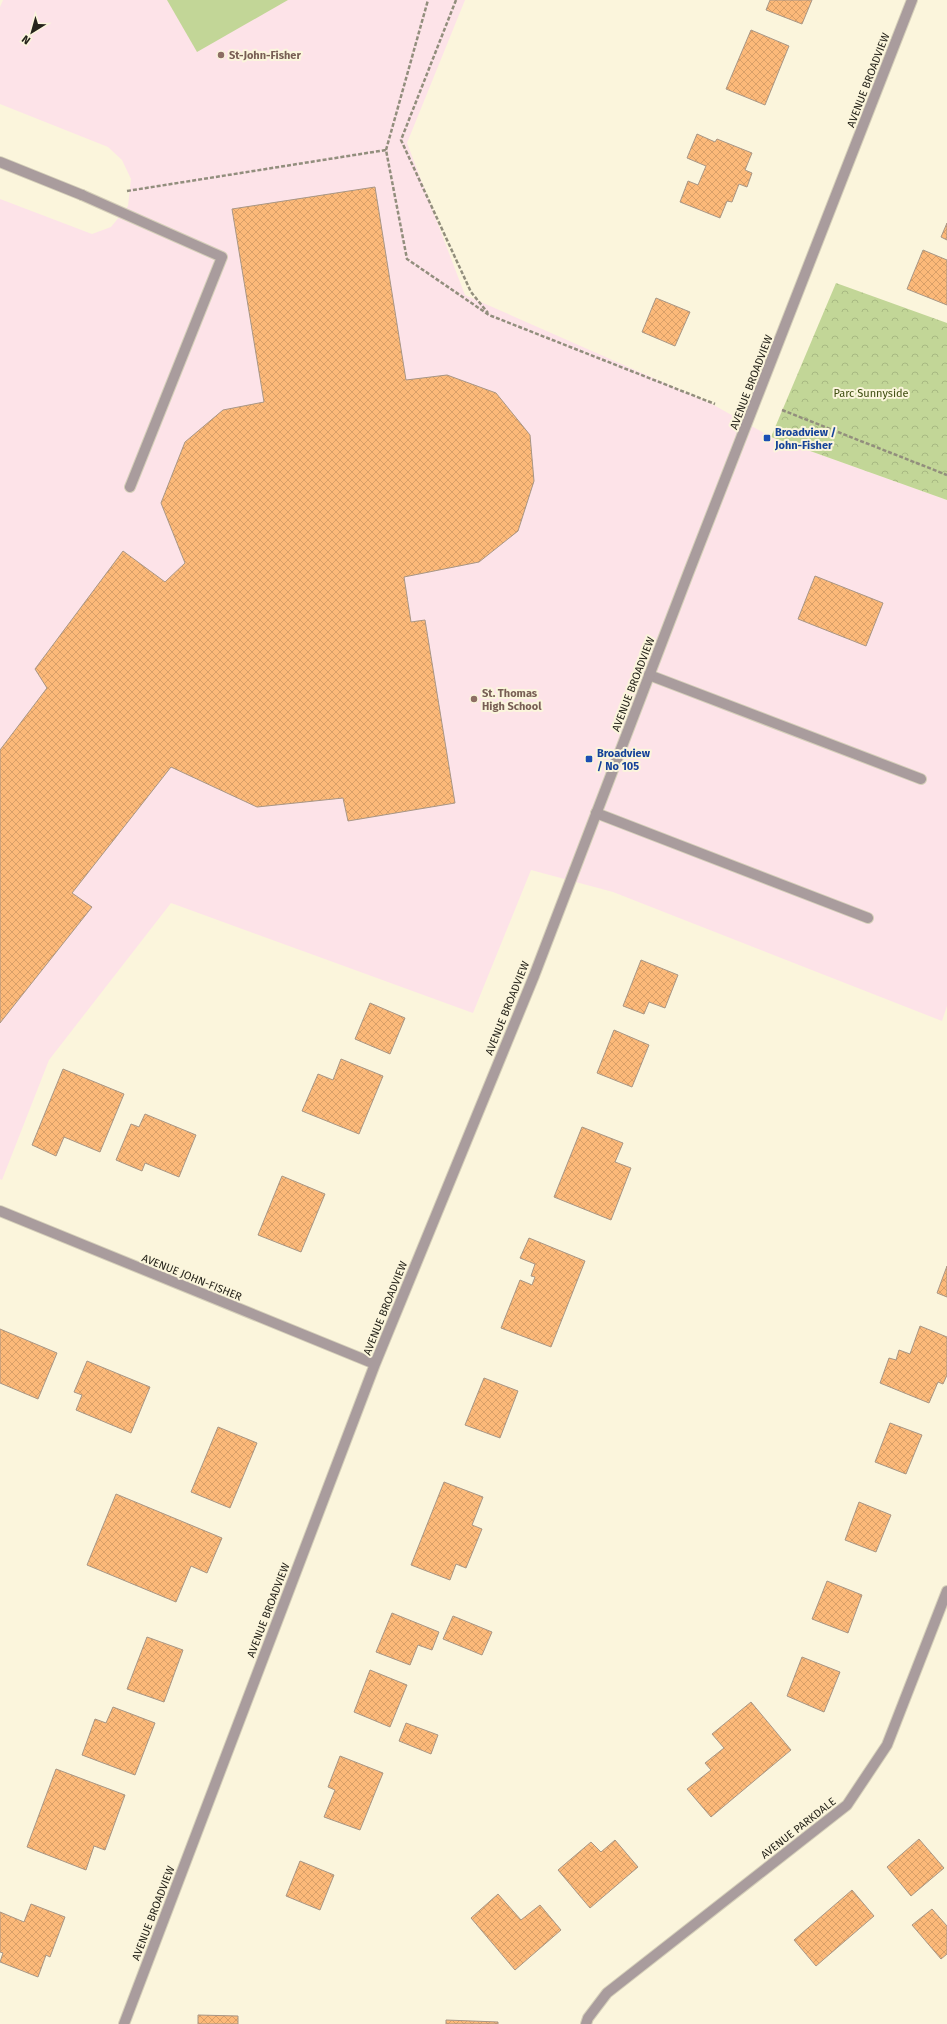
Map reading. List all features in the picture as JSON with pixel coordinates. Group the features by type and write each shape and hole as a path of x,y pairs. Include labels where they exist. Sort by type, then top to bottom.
{"street":[{"name":"AVENUE BROADVIEW","path":"124,2024 375,1364 534,976 649,675 912,0"},
{"path":"0,162 82,195 222,257 130,487"},
{"path":"649,675 921,780"},
{"path":"596,813 868,918"},
{"name":"AVENUE JOHN-FISHER","path":"0,1211 375,1364"},
{"name":"AVENUE PARKDALE","path":"586,2024 588,2018 607,1993 847,1805 887,1745 947,1592"}],"path":[{"path":"428,0 386,150 407,259 489,315 715,404"},
{"path":"456,0 401,140 472,292 489,315"},
{"path":"127,191 386,150"},
{"path":"782,410 947,475"}],"shaded area":[{"name":"St. Thomas High School","path":"3,0 465,0 407,143 465,295 710,403 771,437 947,500 947,1006 942,1021 613,892 531,870 473,1013 171,903 49,1060 2,1180 0,1179 0,199 92,234 111,227 128,206 131,179 122,160 108,147 0,104 0,7"}],"green space":[{"path":"167,0 288,0 197,52"},
{"name":"Parc Sunnyside","path":"836,283 947,323 947,500 771,437"}],"building":[{"path":"770,0 812,0 802,24 766,10"},
{"path":"751,30 789,46 765,105 726,89"},
{"path":"697,134 715,142 717,139 752,153 745,170 752,173 747,187 739,184 732,202 727,201 720,218 680,202 688,181 698,185 706,166 687,158"},
{"path":"375,187 406,380 447,375 496,393 530,435 534,481 518,531 479,562 404,577 411,622 425,620 455,803 348,821 343,798 257,807 171,767 72,893 92,907 0,1023 0,750 47,688 35,669 123,551 165,582 185,563 161,503 185,442 223,410 264,402 232,209"},
{"path":"947,223 947,240 941,237"},
{"path":"923,250 947,260 947,305 907,289"},
{"path":"656,298 690,312 675,346 642,332"},
{"path":"815,576 883,603 866,646 798,619"},
{"path":"641,960 678,975 665,1008 649,1002 644,1014 623,1006"},
{"path":"370,1003 405,1018 390,1054 355,1039"},
{"path":"614,1030 649,1045 632,1087 597,1073"},
{"path":"341,1059 383,1076 359,1134 302,1111 318,1074 333,1080"},
{"path":"63,1069 124,1094 100,1152 64,1137 56,1156 32,1145"},
{"path":"145,1114 196,1135 179,1177 145,1163 142,1171 116,1160 131,1124 139,1127"},
{"path":"582,1127 623,1143 615,1162 631,1168 611,1220 554,1197"},
{"path":"282,1176 325,1194 301,1252 258,1235"},
{"path":"529,1238 585,1261 551,1347 501,1328 520,1280 532,1285 535,1277 531,1276 535,1264 520,1258"},
{"path":"947,1266 947,1297 937,1293"},
{"path":"920,1326 947,1337 947,1375 943,1384 938,1382 929,1403 880,1383 889,1358 896,1360 899,1350 910,1354"},
{"path":"0,1329 57,1353 38,1399 0,1383"},
{"path":"87,1361 150,1387 131,1433 76,1410 82,1395 74,1392"},
{"path":"484,1378 518,1391 500,1438 465,1425"},
{"path":"890,1423 922,1435 906,1474 875,1462"},
{"path":"218,1427 257,1443 230,1508 191,1492"},
{"path":"444,1482 483,1497 472,1525 482,1529 466,1568 456,1564 450,1580 411,1565"},
{"path":"116,1494 222,1538 207,1573 191,1566 176,1602 87,1565"},
{"path":"859,1502 891,1515 876,1552 845,1540"},
{"path":"827,1581 862,1595 848,1633 812,1619"},
{"path":"392,1613 439,1632 432,1650 418,1645 410,1665 376,1652"},
{"path":"453,1616 492,1632 482,1655 443,1639"},
{"path":"147,1637 183,1650 164,1702 127,1689"},
{"path":"802,1657 840,1672 824,1712 787,1696"},
{"path":"370,1670 407,1685 390,1727 354,1712"},
{"path":"751,1702 791,1750 711,1817 687,1789 711,1770 705,1763 724,1748 712,1734"},
{"path":"113,1707 155,1723 135,1775 82,1755 95,1719 106,1723"},
{"path":"406,1723 438,1735 431,1754 399,1741"},
{"path":"340,1756 383,1773 360,1830 324,1817 335,1790 328,1787"},
{"path":"56,1769 125,1795 105,1850 94,1846 86,1870 27,1847"},
{"path":"919,1839 944,1868 911,1896 887,1867"},
{"path":"615,1840 638,1867 590,1908 558,1870 591,1842 601,1852"},
{"path":"300,1861 334,1875 320,1910 286,1896"},
{"path":"852,1890 874,1916 816,1966 794,1940"},
{"path":"498,1894 521,1920 540,1905 561,1930 515,1970 471,1918"},
{"path":"31,1904 65,1917 50,1957 46,1955 38,1977 0,1962 3,1953 0,1952 0,1912 24,1922"},
{"path":"932,1909 947,1926 947,1954 941,1959 912,1925"},
{"path":"198,2015 238,2016 238,2024 198,2024"},
{"path":"446,2020 498,2022 498,2024 446,2024"}],"place":[{"name":"St-John-Fisher","path":"221,55"},
{"name":"Broadview / John-Fisher","path":"767,438"},
{"name":"St. Thomas High School","path":"474,699"},
{"name":"Broadview / No 105","path":"589,759"}]}
